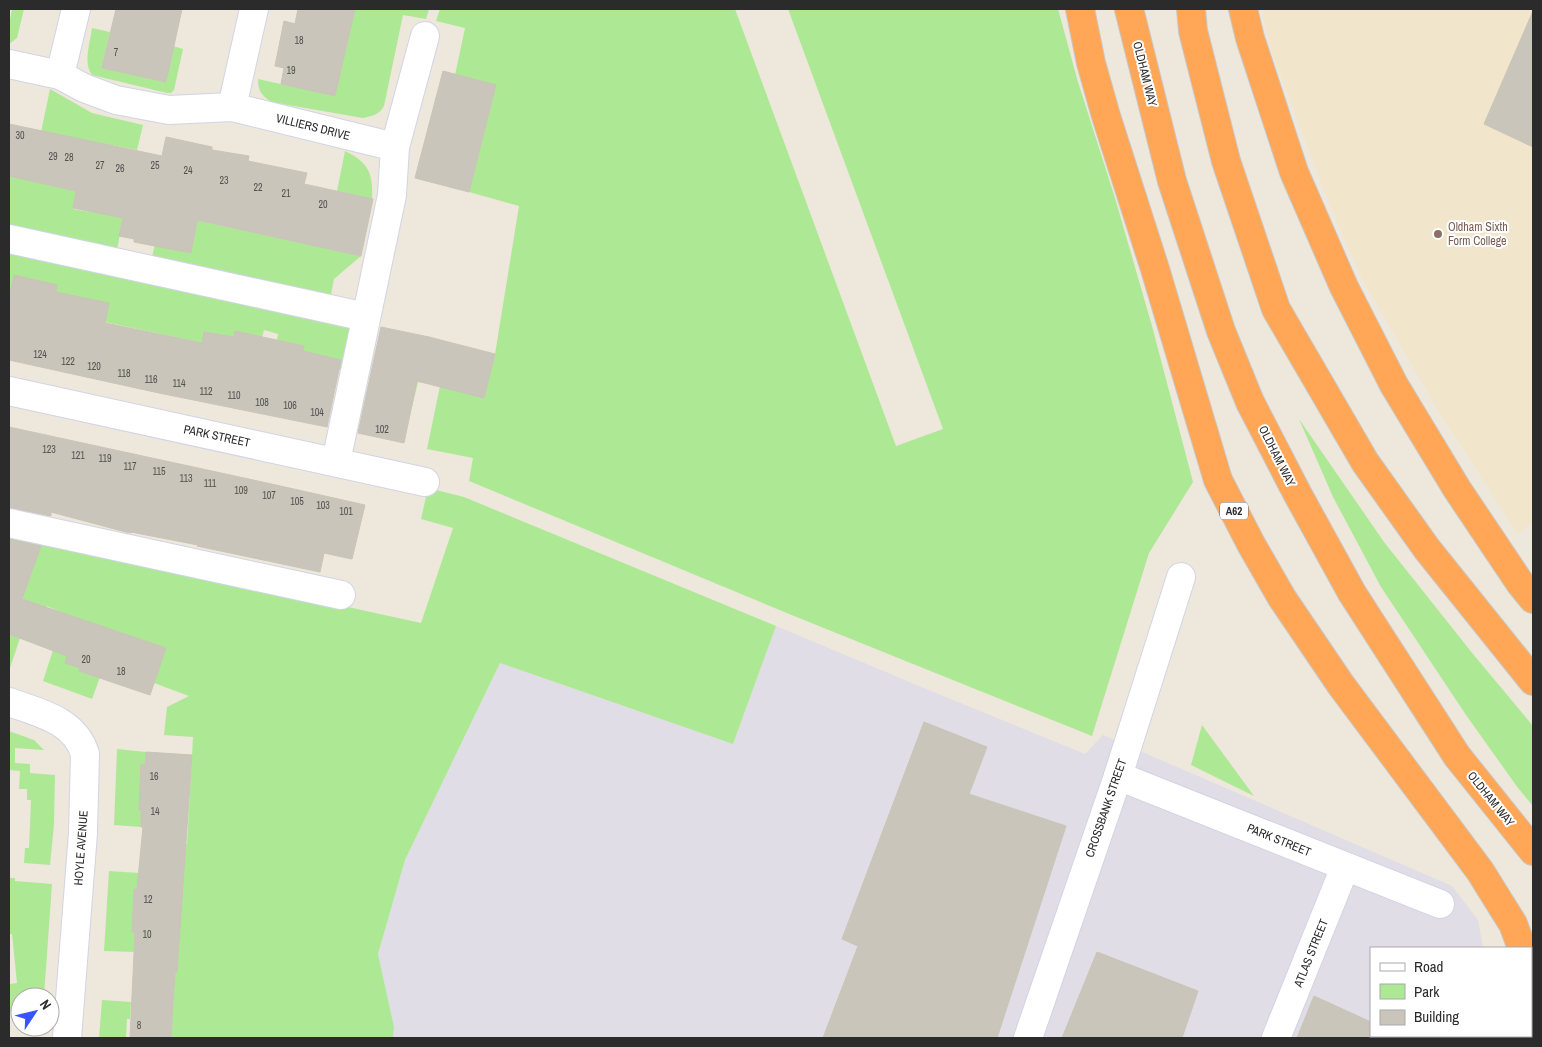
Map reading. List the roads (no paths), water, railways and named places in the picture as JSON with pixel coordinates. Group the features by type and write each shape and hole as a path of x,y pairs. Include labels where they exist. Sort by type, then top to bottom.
{"highway":[{"name":"A62","path":"1080,9 1091,63 1106,116 1155,269 1218,480 1251,544 1282,598 1341,685 1480,871 1514,924 1522,947"},
{"name":"OLDHAM WAY","path":"1129,9 1172,181 1221,331 1250,402 1297,494 1352,593 1457,756 1533,851"},
{"path":"1190,9 1193,31 1226,161 1276,309 1365,462 1427,549 1533,681"},
{"path":"1243,9 1250,38 1294,172 1344,287 1394,385 1452,481 1533,599"}],"street":[{"path":"60,75 76,9"},
{"path":"232,107 254,9"},
{"path":"336,462 392,195 395,147 425,36"},
{"name":"VILLIERS DRIVE","path":"9,64 60,75 84,88 116,100 169,110 232,107 395,147"},
{"path":"9,239 366,317"},
{"name":"PARK STREET","path":"9,391 425,482"},
{"path":"9,523 341,595"},
{"name":"CROSSBANK STREET","path":"1028,1038 1118,776 1181,577"},
{"name":"HOYLE AVENUE","path":"9,702 57,720 76,736 85,754 83,833 67,1038"},
{"name":"PARK STREET","path":"1118,776 1440,904"},
{"name":"ATLAS STREET","path":"1276,1038 1345,867"}],"place":[{"name":"Oldham Sixth Form College","path":"1438,234"}]}
